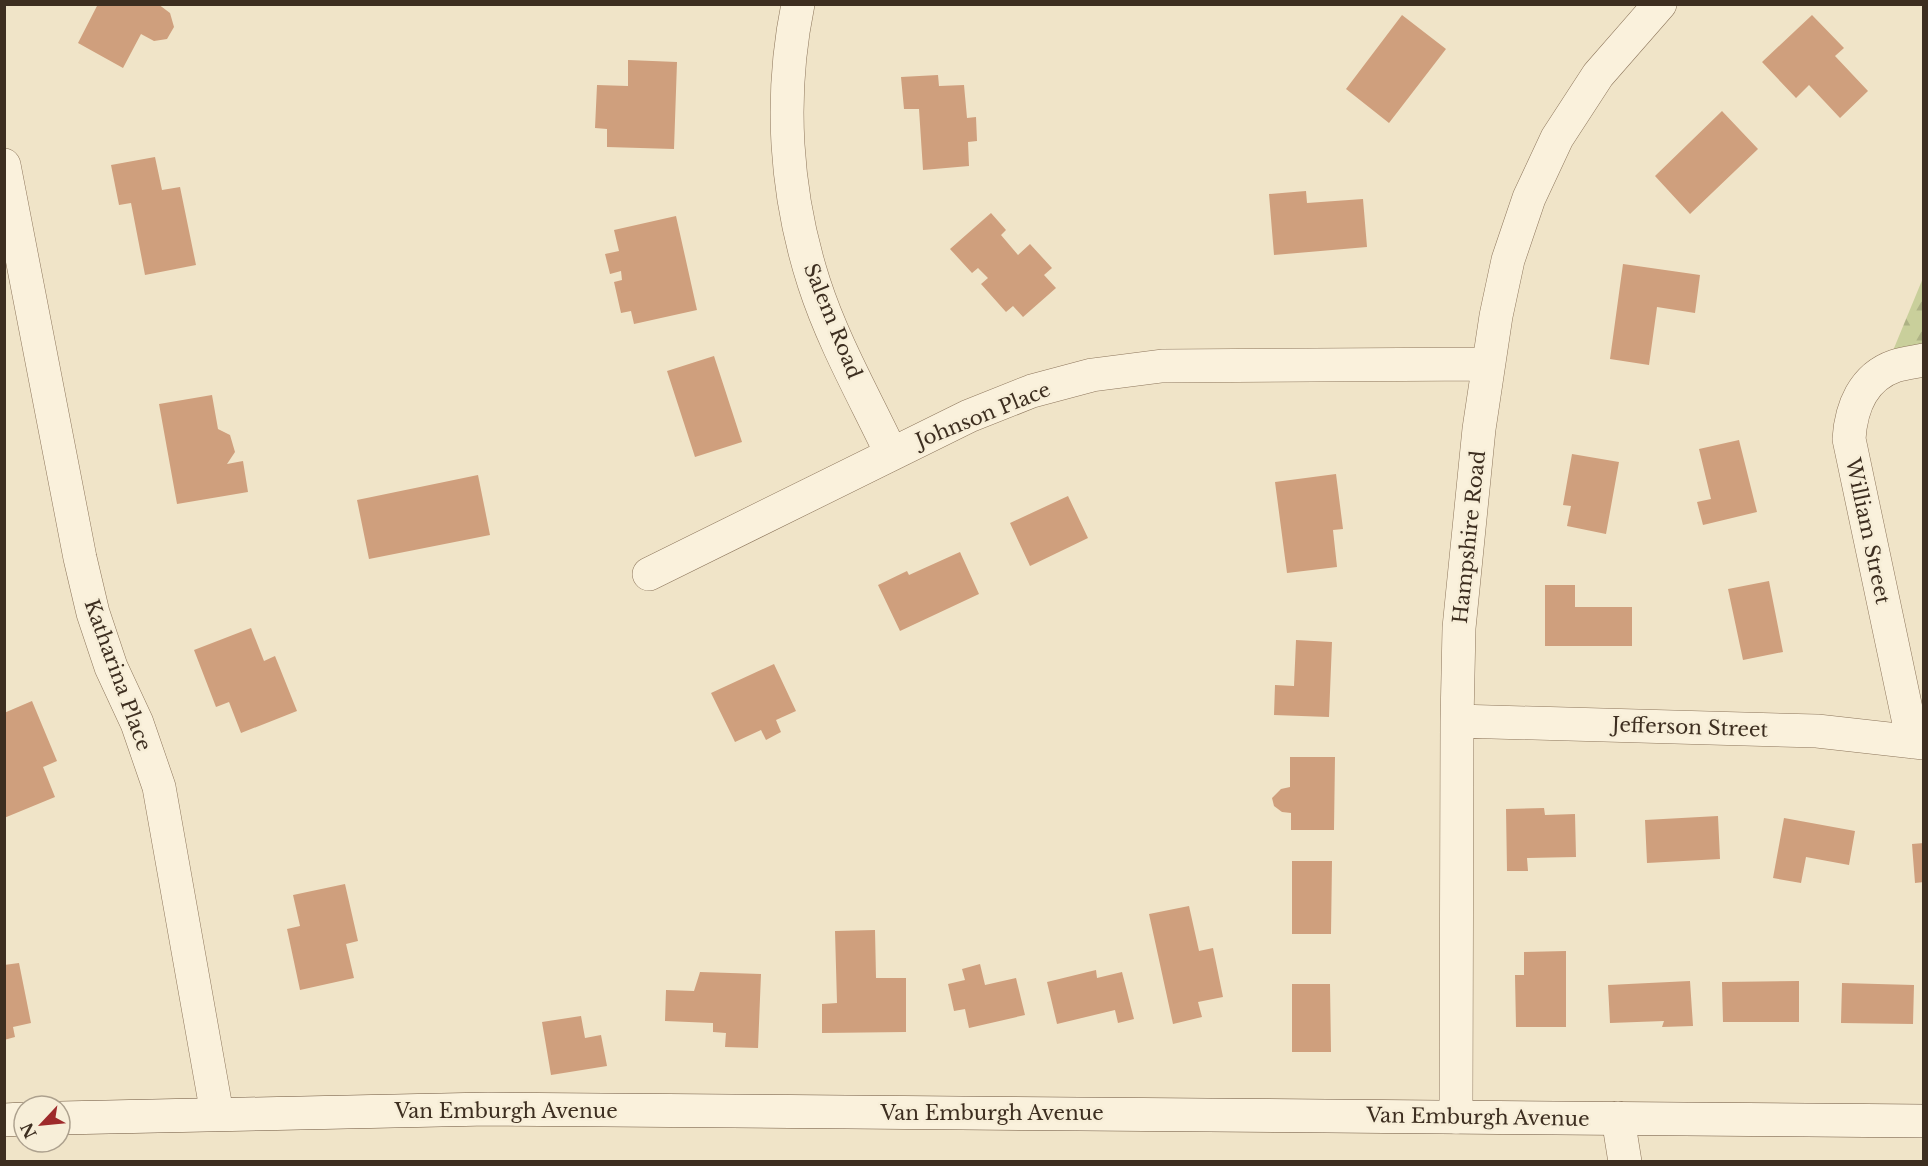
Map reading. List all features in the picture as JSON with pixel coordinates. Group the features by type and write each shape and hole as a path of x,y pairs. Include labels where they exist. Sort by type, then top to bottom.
{"street":[{"name":"Salem Road","path":"798,4 792,35 786,100 789,165 797,220 814,284 841,349 891,453"},
{"name":"Hampshire Road","path":"1456,1117 1459,628 1479,429 1496,316 1508,260 1529,198 1557,138 1598,75 1660,4"},
{"name":"Katharina Place","path":"4,165 93,613 111,667 137,723 159,788 217,1114"},
{"name":"William Street","path":"1918,742 1849,438 1850,419 1858,397 1874,378 1893,367 1923,360"},
{"name":"Johnson Place","path":"650,574 969,416 1032,391 1092,375 1162,366 1488,364"},
{"name":"Jefferson Street","path":"1457,721 1817,731 1918,742"},
{"name":"Van Emburgh Avenue","path":"72,1118 488,1109 1923,1121"},
{"path":"1618,1118 1625,1161"}],"green space":[{"path":"1923,278 1923,346 1892,353"}],"building":[{"path":"98,4 158,4 170,13 174,27 167,39 154,41 141,34 123,68 78,43"},
{"path":"1402,15 1446,49 1389,123 1346,89"},
{"path":"1812,15 1844,48 1835,56 1868,91 1840,118 1809,85 1796,98 1762,62"},
{"path":"628,60 677,62 674,149 607,147 607,129 595,128 597,85 628,86"},
{"path":"938,75 939,86 964,85 967,118 976,117 977,141 968,142 969,166 923,170 919,109 904,109 901,77"},
{"path":"1722,111 1758,149 1690,214 1655,176"},
{"path":"155,157 162,190 180,187 196,265 145,275 131,203 119,205 111,165"},
{"path":"1306,191 1307,203 1363,199 1367,247 1274,255 1269,194"},
{"path":"991,213 1006,230 1001,235 1018,255 1030,244 1052,268 1044,275 1056,288 1023,317 1013,306 1006,312 981,284 988,278 978,268 972,273 950,249"},
{"path":"676,216 697,310 634,324 631,311 621,313 614,282 622,280 621,271 610,274 605,254 619,251 614,230"},
{"path":"1623,264 1700,275 1695,313 1657,307 1649,365 1610,359"},
{"path":"714,356 742,442 695,457 667,371"},
{"path":"212,395 218,429 230,435 235,452 227,464 243,461 248,492 177,504 159,404"},
{"path":"1739,440 1757,512 1703,525 1697,502 1711,499 1699,449"},
{"path":"1572,454 1619,462 1606,534 1567,526 1571,506 1563,505"},
{"path":"1336,474 1343,529 1333,530 1337,567 1287,573 1275,482"},
{"path":"478,475 490,535 369,559 357,500"},
{"path":"1068,496 1088,538 1030,566 1010,523"},
{"path":"960,552 979,594 900,631 878,585 907,571 909,575"},
{"path":"1769,581 1783,652 1743,660 1728,589"},
{"path":"1545,585 1575,585 1575,607 1632,607 1632,646 1545,646"},
{"path":"251,628 264,661 275,656 297,711 241,733 229,702 216,707 194,650"},
{"path":"1296,640 1332,642 1329,717 1274,715 1275,685 1294,686"},
{"path":"774,664 796,711 776,720 781,732 766,740 761,730 735,742 711,693"},
{"path":"32,701 57,761 43,767 55,797 4,818 4,713"},
{"path":"1290,757 1335,757 1334,830 1291,830 1291,813 1282,812 1274,806 1272,798 1281,789 1290,787"},
{"path":"1544,808 1545,815 1575,814 1576,857 1527,858 1528,871 1507,871 1506,809"},
{"path":"1718,816 1720,859 1647,863 1645,820"},
{"path":"1784,818 1855,831 1849,865 1806,857 1801,883 1773,878"},
{"path":"1924,843 1924,882 1915,883 1912,844"},
{"path":"1292,861 1332,861 1331,934 1292,934"},
{"path":"345,884 358,941 346,944 354,978 300,990 287,929 300,926 293,895"},
{"path":"1189,906 1199,951 1213,948 1223,997 1198,1002 1202,1017 1173,1024 1149,914"},
{"path":"875,930 876,978 906,978 906,1032 822,1033 822,1004 837,1003 835,931"},
{"path":"1566,951 1566,1027 1516,1027 1515,975 1524,975 1524,952"},
{"path":"19,963 31,1023 13,1027 15,1037 4,1040 4,965"},
{"path":"980,964 985,985 1016,978 1025,1015 969,1028 965,1009 954,1011 948,984 965,980 962,969"},
{"path":"1096,970 1097,978 1122,972 1134,1019 1118,1023 1115,1010 1057,1024 1047,982"},
{"path":"700,972 761,974 758,1048 725,1047 726,1033 713,1032 713,1023 665,1021 666,990 694,991"},
{"path":"1690,981 1693,1026 1662,1027 1664,1021 1610,1023 1608,985"},
{"path":"1799,981 1799,1022 1723,1022 1722,982"},
{"path":"1842,983 1914,985 1913,1024 1841,1023"},
{"path":"1292,984 1330,984 1331,1052 1292,1052"},
{"path":"581,1016 585,1038 601,1035 607,1066 551,1075 542,1022"}]}
